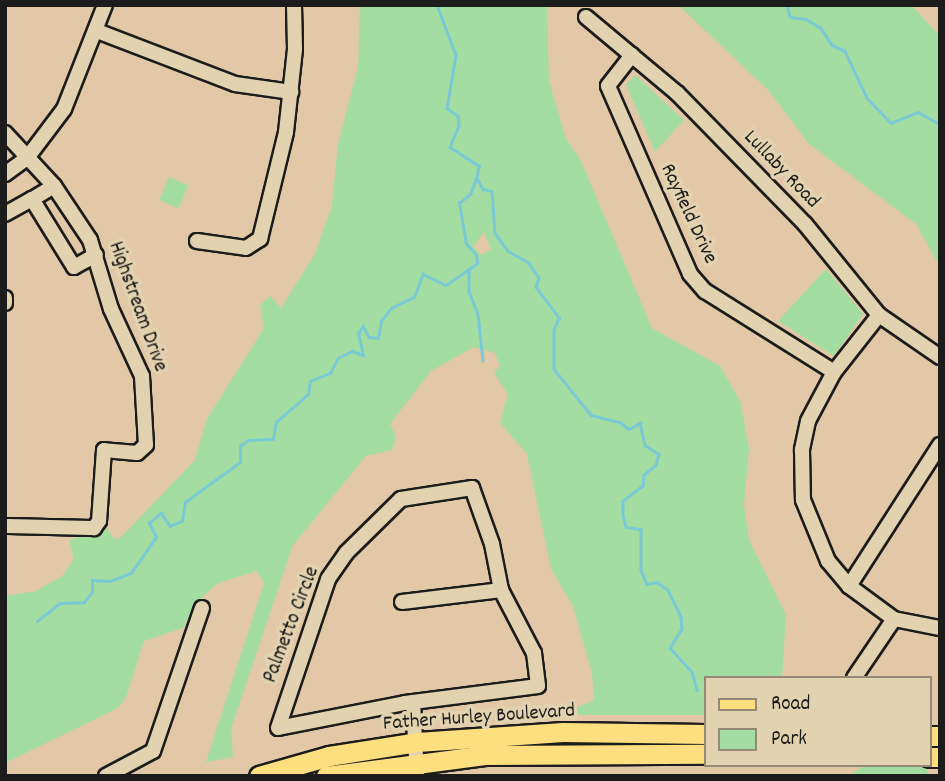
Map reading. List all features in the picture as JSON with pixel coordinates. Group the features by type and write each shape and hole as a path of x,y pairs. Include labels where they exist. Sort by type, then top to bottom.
{"main road":[{"name":"Father Hurley Boulevard","path":"326,776 563,732 704,734"},
{"name":"Father Hurley Boulevard","path":"259,776 329,756 417,759 566,752 704,754"}],"street":[{"path":"5,174 27,158 64,109 105,5"},
{"path":"197,242 246,248 260,239 291,92 294,5"},
{"name":"Lullaby Road","path":"586,17 677,93 805,224 878,315 940,357"},
{"path":"97,31 235,84 291,92"},
{"name":"Rayfield Drive","path":"632,55 608,86 690,274 705,291 834,372"},
{"name":"Highstream Drive","path":"5,133 54,186 96,255 111,309 142,376 146,445 137,453 104,450 99,521 94,528 5,526"},
{"path":"5,214 54,186"},
{"path":"32,199 74,267 96,255"},
{"path":"878,315 834,372 808,421 801,474 813,533 828,561 849,586 894,619 940,628"},
{"path":"849,586 940,445"},
{"name":"Palmetto Circle","path":"472,488 492,544 501,590 534,653 538,686 413,702 278,728 328,579 346,553 401,499 472,488"},
{"path":"402,602 501,590"},
{"path":"106,776 153,751 202,608"},
{"path":"854,676 894,619"},
{"path":"413,702 417,759"}],"green space":[{"path":"360,5 547,5 549,81 566,139 580,159 652,328 720,366 740,401 749,448 744,505 749,540 786,615 782,676 704,676 704,715 560,715 594,700 592,673 573,606 551,569 527,454 500,423 508,394 494,373 500,366 495,353 474,347 431,371 390,424 396,436 392,450 366,456 293,545 231,729 233,757 206,762 264,583 257,571 218,583 197,602 183,628 144,641 126,697 118,708 5,763 5,596 36,591 62,576 74,559 69,540 107,528 114,539 121,537 195,460 207,419 264,328 260,305 270,296 281,308 315,254 332,205 338,144 358,67","holes":["484,232 491,249 482,255 473,247"]},
{"path":"678,5 911,5 940,36 940,267 916,224 809,144 769,91"},
{"path":"635,75 684,120 655,152 626,85"},
{"path":"169,177 188,185 179,208 159,200"},
{"path":"826,269 863,314 834,356 778,321"},
{"path":"862,767 926,767 929,776 848,776"}],"waterway":[{"path":"437,5 456,55 447,108 458,116 459,126 450,147 479,166 477,178 483,189 492,191 495,233 508,251 528,262 539,278 536,287 559,318 554,330 554,369 591,415 620,422 629,429 640,423 645,445 659,454 656,465 644,475 643,486 623,501 623,515 626,527 641,529 641,570 647,584 657,582 668,590 681,617 682,629 670,648 692,672 697,690"},
{"path":"787,5 790,17 806,19 821,28 832,45 845,51 867,98 891,123 918,112 940,124"},
{"path":"37,621 60,603 84,602 92,592 92,580 110,581 131,573 156,537 149,523 161,513 170,526 182,521 185,502 240,462 240,446 248,440 273,439 276,422 308,394 310,381 330,373 338,358 352,351 363,355 358,333 363,326 369,337 378,338 381,321 391,308 414,297 423,274 446,285 477,263 476,255 466,244 459,203 470,194 476,179"},
{"path":"469,269 469,291 478,314 483,361"}]}
